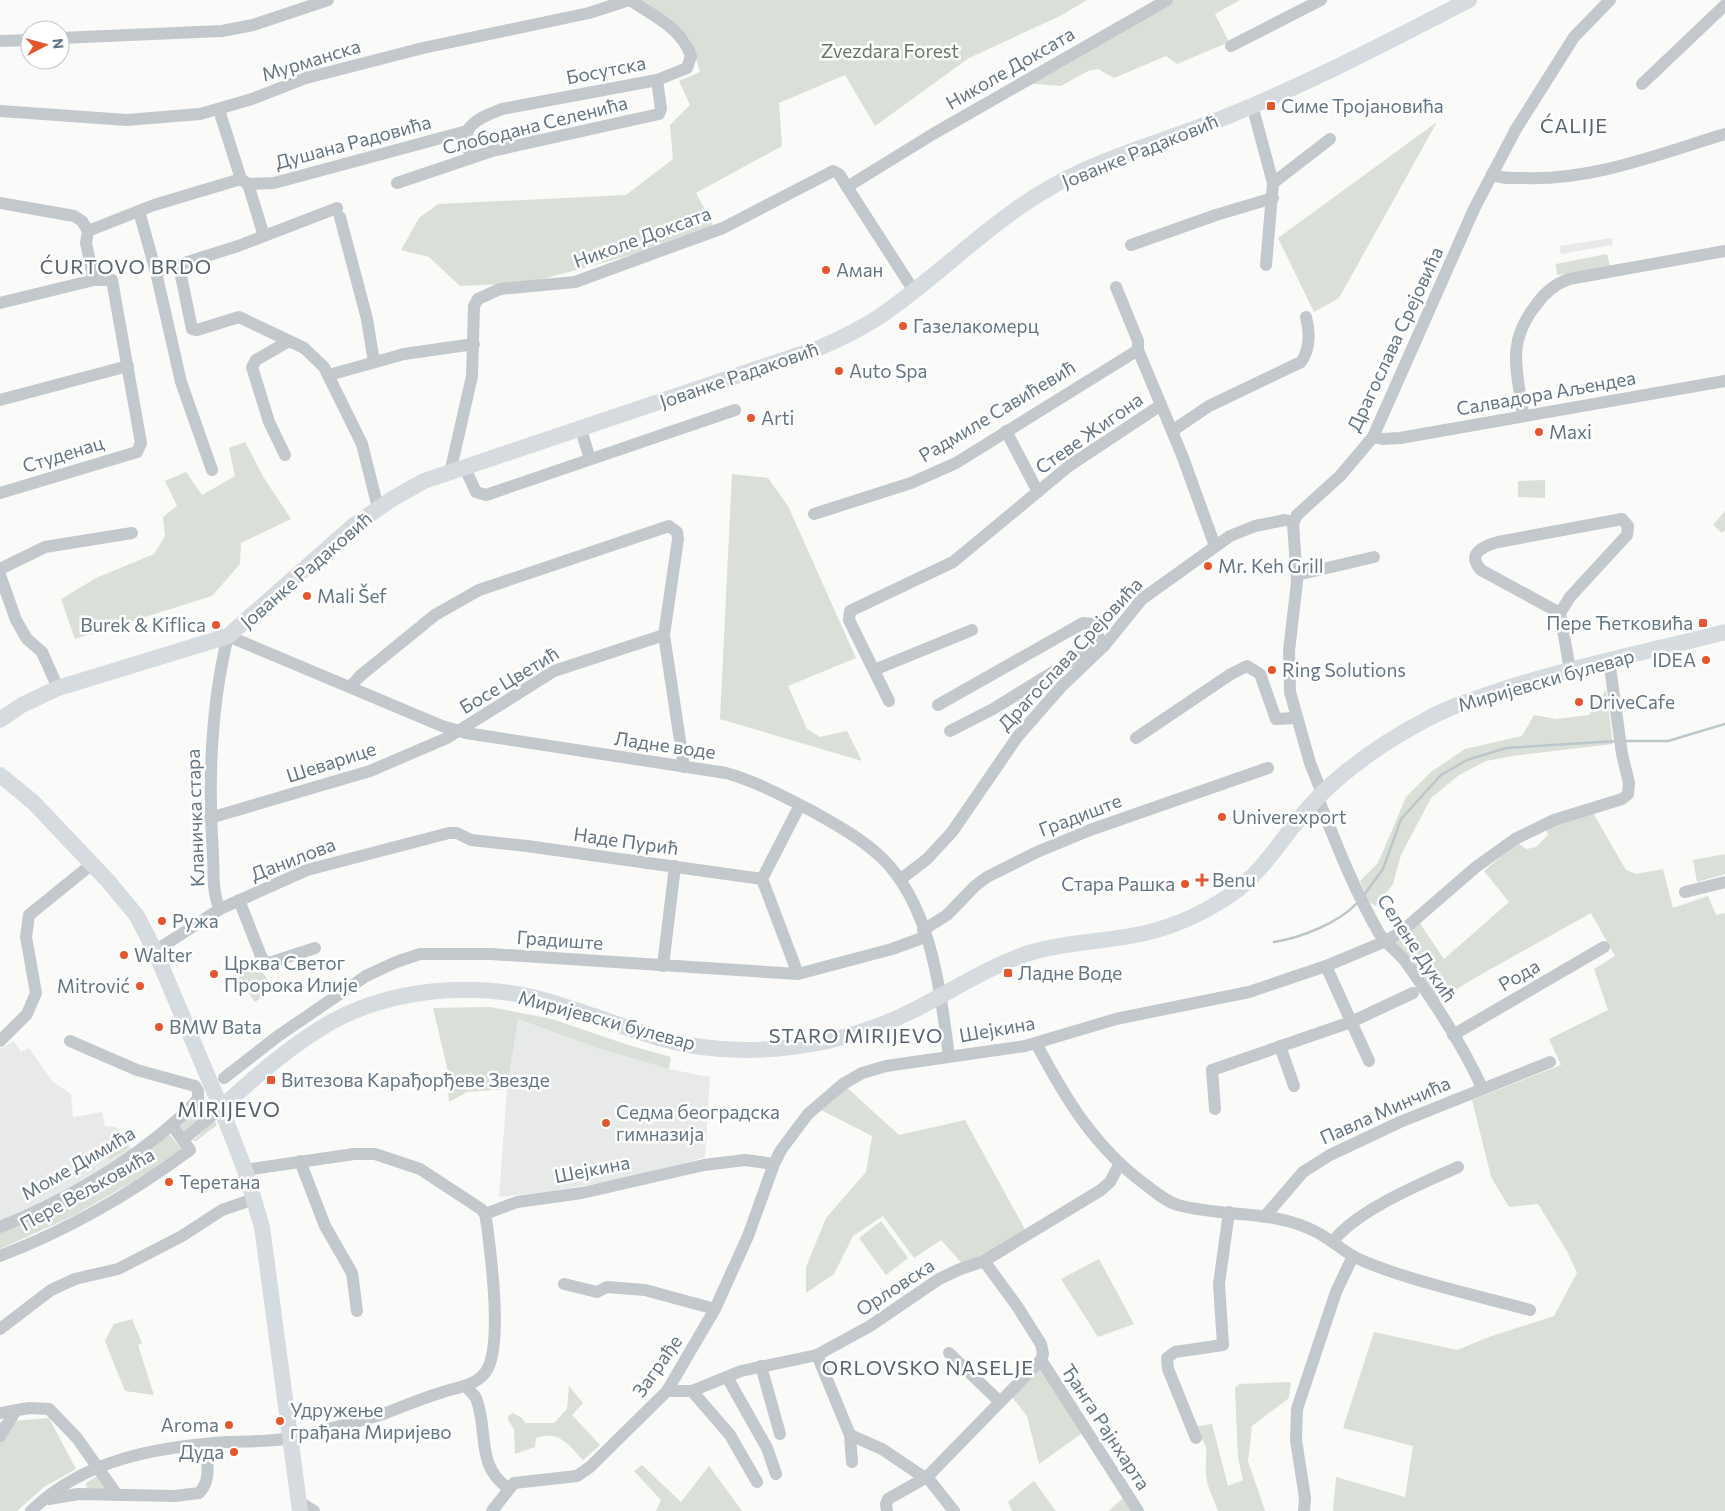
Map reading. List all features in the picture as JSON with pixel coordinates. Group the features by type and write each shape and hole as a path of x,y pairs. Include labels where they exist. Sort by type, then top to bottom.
{"main road":[{"name":"Јованке Радаковић","path":"0,720 22,705 58,688 228,636 325,550 378,508 413,487 458,470 819,348 858,330 914,291 992,226 1052,186 1096,165 1252,105 1340,66 1458,2"},
{"name":"Миријевски булевар","path":"221,1108 290,1050 329,1024 368,1006 408,995 466,990 509,993 554,1004 673,1042 716,1048 763,1049 809,1045 845,1037 894,1020 984,972 1028,954 1058,945 1139,935 1196,916 1239,888 1320,795 1380,746 1440,712 1501,690 1570,670 1725,632"},
{"path":"0,775 32,802 92,864 137,916 155,951 221,1108 245,1170 265,1245 299,1506"}],"street":[{"path":"70,38 222,31 253,25 328,0"},
{"name":"Босутска","path":"467,130 477,121 502,109 657,80 688,68 691,58 689,50 682,39 670,26 629,0"},
{"name":"Мурманска","path":"0,111 127,120 178,117 219,110 306,78 423,48 589,13 629,0"},
{"name":"Николе Доксата","path":"847,187 933,134 1168,0"},
{"path":"1231,46 1321,0"},
{"name":"Драгослава Срејовића","path":"900,879 927,859 952,832 1018,736 1061,687 1104,646 1142,598 1230,536 1255,526 1285,520 1294,522 1301,511 1354,462 1373,436 1474,209 1492,174 1561,55 1574,37 1610,0"},
{"path":"1642,84 1725,5"},
{"path":"0,41 20,40"},
{"name":"Слободана Селенића","path":"397,183 470,157 654,115 662,109 657,80"},
{"path":"1252,105 1274,183 1266,265"},
{"path":"219,110 264,236"},
{"path":"467,130 470,157"},
{"name":"Душана Радовића","path":"88,231 139,211 244,182 279,182 467,130"},
{"path":"1492,174 1502,178 1532,179 1574,176 1606,169 1725,134"},
{"path":"1274,183 1330,139"},
{"name":"Николе Доксата","path":"458,470 472,376 474,304 478,298 493,292 509,287 575,282 724,228 833,172 839,174 914,291"},
{"path":"1131,245 1216,215 1273,198"},
{"path":"0,203 74,216 82,221 88,231 86,243 94,280"},
{"path":"139,211 156,272 181,382 212,470"},
{"path":"156,272 179,266 338,212 367,319 374,362"},
{"path":"1523,416 1516,360 1517,337 1521,326 1529,314 1549,290 1569,279 1725,251"},
{"path":"179,266 192,329 196,330 239,317 310,352 328,375 362,444 378,508"},
{"path":"0,303 94,280 112,280 128,366 0,400"},
{"path":"1116,287 1138,341 1138,350 1172,431 1215,546"},
{"path":"1172,431 1213,404 1300,362 1307,351 1309,330 1306,317"},
{"path":"285,455 269,422 252,367 256,360 289,341"},
{"path":"328,375 424,350 474,344"},
{"name":"Радмиле Савићевић","path":"814,514 911,483 937,472 1138,350"},
{"name":"Студенац","path":"0,493 137,452 140,443 128,366"},
{"name":"Салвадора Аљендеа","path":"1373,436 1382,440 1400,438 1725,381"},
{"name":"Стеве Жигона","path":"889,701 849,620 850,611 952,562 1092,450 1161,405"},
{"path":"458,470 476,492 486,495 735,410"},
{"path":"581,430 590,459"},
{"name":"Стеве Жигона","path":"1006,431 1038,492"},
{"path":"1560,613 1481,570 1476,564 1477,551 1483,546 1618,518 1628,526 1627,535 1570,597 1560,613 1570,670"},
{"name":"Селене Дукић","path":"1294,522 1297,575 1289,664 1290,692 1296,718 1320,795 1357,892 1386,940 1395,948 1414,974 1453,1035 1482,1088"},
{"path":"350,687 360,676 435,615 479,590 665,526 674,528 678,539 664,635 684,767"},
{"path":"0,569 45,547 132,533"},
{"path":"1297,575 1374,557"},
{"path":"0,575 10,608 18,625 27,639 42,652 58,688"},
{"path":"938,705 1083,623 1091,624 1104,646 1079,656 993,708 950,731"},
{"path":"874,670 972,630"},
{"name":"Босе Цветић","path":"459,731 554,671 664,635"},
{"name":"Ладне воде","path":"228,636 459,731 734,775 800,805 837,825 872,848 900,879 911,898 924,933 941,996 949,1056"},
{"name":"Кланичка стара","path":"220,908 215,880 210,818 210,745 228,636"},
{"name":"Шејкина","path":"485,1214 517,1202 582,1193 704,1165 744,1160 774,1164 808,1114 843,1084 862,1073 886,1066 1036,1044 1116,1019 1249,992 1326,966 1386,940 1402,931 1476,867 1515,838 1554,820 1625,798 1628,794 1629,783 1620,741 1608,660"},
{"path":"1136,738 1244,666 1253,667 1260,674 1276,719 1296,718"},
{"name":"Шеварице","path":"210,818 370,771 459,731"},
{"name":"Градиште","path":"224,1078 278,1036 366,976 410,957 430,953 798,974 892,949 924,933 947,915 975,886 987,877 1037,852 1090,830 1268,768"},
{"path":"798,974 762,878 800,805"},
{"name":"Данилова","path":"155,951 220,908 314,867 449,833 456,833 470,840 484,842"},
{"name":"Наде Пурић","path":"484,842 762,878"},
{"path":"0,1040 26,1014 36,994 26,941 26,925 29,915 92,864"},
{"path":"664,966 675,866"},
{"path":"1685,892 1725,882"},
{"path":"239,900 266,964 315,948"},
{"name":"Рода","path":"1453,1035 1604,947"},
{"path":"1326,966 1369,1061"},
{"path":"1215,1108 1212,1070 1351,1022 1413,993"},
{"name":"Моме Димића","path":"0,1227 102,1175 146,1146 172,1125 194,1105 199,1096 194,1086 137,1070 70,1041"},
{"path":"1036,1044 1073,1109 1086,1127 1120,1165 1152,1190 1177,1205 1266,1216 1308,1228 1333,1241 1353,1256 1396,1273 1530,1310"},
{"path":"1280,1046 1294,1086"},
{"name":"Павла Минчића","path":"1266,1216 1304,1172 1330,1155 1374,1133 1550,1062"},
{"name":"Пере Вељковића","path":"0,1256 71,1225 152,1178 221,1108"},
{"path":"172,1125 187,1144"},
{"path":"31,1511 45,1499 98,1468 151,1450 289,1438 374,1416 466,1386 484,1374 493,1350 494,1301 485,1214 476,1205 432,1176 387,1157 366,1154 300,1161 245,1170"},
{"path":"300,1161 325,1226 352,1273 358,1311"},
{"name":"Заграђе","path":"508,1488 518,1482 577,1476 590,1467 646,1415 667,1391 715,1309 761,1204 774,1164"},
{"name":"Орловска","path":"667,1391 692,1392 727,1377 761,1366 817,1355 870,1326 939,1280 958,1270 984,1261 1101,1190 1110,1182 1120,1165"},
{"path":"1333,1241 1348,1227 1393,1197 1458,1167"},
{"path":"0,1329 57,1287 75,1279 118,1268 182,1236 222,1210 254,1199"},
{"path":"1196,1438 1168,1369 1167,1358 1174,1352 1222,1345 1219,1284 1229,1212"},
{"path":"1304,1511 1305,1498 1296,1440 1297,1409 1336,1292 1353,1256"},
{"name":"Ђанга Рајнхарта","path":"984,1261 1017,1306 1041,1344 1043,1354 1041,1360 1138,1511"},
{"path":"564,1284 597,1292 606,1286 645,1290 715,1309"},
{"path":"949,1353 1000,1402"},
{"path":"817,1355 850,1434 852,1462"},
{"path":"887,1511 886,1504 888,1499 926,1478 958,1448 1041,1360"},
{"path":"761,1366 780,1434"},
{"path":"727,1377 764,1442 776,1474"},
{"path":"466,1386 474,1396 478,1406 489,1468 498,1481 508,1488 492,1511"},
{"path":"692,1392 730,1434 757,1482"},
{"path":"0,1414 40,1407 48,1409 77,1438 117,1495"},
{"path":"0,1436 16,1410"},
{"path":"850,1434 882,1449 926,1478 954,1511"},
{"path":"45,1499 78,1494 151,1496 192,1495 199,1493 206,1485 208,1475 205,1444"},
{"path":"299,1506 314,1511"}],"shaded area":[{"path":"1612,238 1613,245 1561,254 1559,246"},
{"name":"Седма београдска гимназија","path":"518,1019 597,1048 669,1069 710,1077 705,1157 645,1175 552,1191 499,1197 507,1089"},
{"path":"14,1041 21,1052 29,1048 53,1082 71,1094 73,1117 102,1112 105,1126 115,1127 124,1133 132,1149 88,1178 28,1211 0,1222 0,1049"}],"green space":[{"name":"Zvezdara Forest","path":"635,0 1087,0 1060,16 969,58 875,126 845,75 779,103 782,146 696,193 714,227 639,253 528,283 460,286 429,257 401,250 419,218 438,204 626,195 673,159 670,125 690,105 679,81 700,72 690,39 658,11"},
{"path":"1169,0 1240,0 1215,14 1229,42 1177,64 1166,56 1114,78 1098,69 1088,71 1061,86 1024,83"},
{"path":"1437,122 1339,298 1314,312 1278,238"},
{"path":"1607,254 1610,266 1557,275 1556,264"},
{"path":"245,442 264,478 291,519 241,543 240,564 212,596 75,639 61,599 96,578 154,554 165,536 163,517 177,506 165,481 186,472 202,495 235,476 229,448"},
{"path":"732,474 768,478 788,506 856,658 788,686 807,729 820,737 847,731 862,761 720,719"},
{"path":"1545,480 1545,498 1518,497 1518,481"},
{"path":"1725,511 1725,530 1722,533 1713,525"},
{"path":"1606,690 1613,744 1512,756 1486,761 1459,775 1431,798 1401,855 1393,884 1376,906 1369,902 1360,881 1378,863 1406,797 1431,772 1465,749 1522,736 1534,715 1556,719 1589,715"},
{"path":"1593,813 1626,870 1636,874 1663,869 1673,908 1708,896 1716,915 1725,913 1725,1511 1333,1511 1336,1477 1405,1497 1413,1446 1343,1428 1374,1332 1457,1350 1489,1337 1554,1316 1577,1273 1567,1251 1538,1204 1509,1207 1491,1177 1472,1100 1561,1065 1549,1039 1608,1010 1594,969 1615,956 1591,913 1432,1004 1386,941 1417,919 1444,959 1509,902 1484,871 1517,843 1527,849 1536,847 1548,835 1546,829"},
{"path":"1725,854 1725,874 1697,882 1693,860"},
{"path":"253,958 274,989 255,1002 233,971"},
{"path":"490,1007 552,1019 628,1045 671,1057 669,1069 597,1048 518,1019 507,1089 467,1092 449,1102 447,1067 433,1008"},
{"path":"843,1084 899,1135 965,1120 1028,1235 966,1268 941,1240 914,1258 883,1216 853,1236 834,1274 806,1293 806,1267 826,1218 866,1172 872,1136 815,1107"},
{"path":"205,1100 210,1111 184,1131 179,1124 180,1121"},
{"path":"214,1120 217,1125 196,1141 193,1141"},
{"path":"169,1134 181,1148 179,1155 75,1215 0,1249 0,1231"},
{"path":"122,1135 129,1148 109,1160 103,1146"},
{"path":"881,1221 908,1258 886,1275 859,1238"},
{"path":"1099,1259 1134,1324 1098,1337 1061,1279"},
{"path":"132,1319 142,1343 138,1345 154,1395 125,1391 105,1341 114,1324"},
{"path":"1041,1360 1085,1431 1039,1464 1027,1416 1008,1392"},
{"path":"1291,1382 1289,1398 1252,1426 1248,1461 1265,1511 1218,1511 1206,1478 1205,1444 1192,1427 1212,1424 1228,1486 1243,1480 1238,1458 1235,1388 1239,1384"},
{"path":"569,1386 583,1403 572,1415 600,1445 583,1460 562,1440 557,1437 544,1436 536,1438 535,1447 515,1454 514,1429 508,1420 508,1416 513,1413 522,1418 525,1423 554,1423 567,1409"},
{"path":"49,1418 76,1469 44,1487 17,1511 0,1511 0,1422"},
{"path":"642,1465 681,1502 709,1466 742,1511 656,1511 661,1500 634,1471"},
{"path":"97,1476 106,1486 105,1490 87,1489 86,1483"},
{"path":"1034,1481 1056,1511 1012,1511 1008,1502"},
{"path":"1127,1495 1138,1511 1108,1511"}],"waterway":[{"path":"1625,741 1668,741 1725,724"},
{"path":"1364,895 1383,869 1401,819 1441,775 1467,760 1506,748 1617,741"},
{"path":"1274,942 1307,933 1330,923 1357,903"}],"place":[{"name":"Симе Тројановића","path":"1271,106"},
{"name":"Аман","path":"826,270"},
{"name":"Газелакомерц","path":"903,326"},
{"name":"Auto Spa","path":"839,371"},
{"name":"Arti","path":"751,418"},
{"name":"Maxi","path":"1539,432"},
{"name":"Mr. Keh Grill","path":"1208,566"},
{"name":"Mali Šef","path":"307,596"},
{"name":"Пере Ћетковића","path":"1703,623"},
{"name":"Burek & Kiflica","path":"216,625"},
{"name":"IDEA","path":"1706,660"},
{"name":"Ring Solutions","path":"1272,670"},
{"name":"DriveCafe","path":"1579,702"},
{"name":"Univerexport","path":"1222,817"},
{"name":"Benu","path":"1202,880"},
{"name":"Стара Рашка","path":"1185,884"},
{"name":"Ружа","path":"162,921"},
{"name":"Walter","path":"124,955"},
{"name":"Ладне Воде","path":"1008,973"},
{"name":"Црква Светог Пророка Илије","path":"214,974"},
{"name":"Mitrović","path":"140,986"},
{"name":"BMW Bata","path":"159,1027"},
{"name":"Витезова Карађорђеве Звезде","path":"271,1080"},
{"name":"Седма београдска гимназија","path":"606,1123"},
{"name":"Теретана","path":"169,1182"},
{"name":"Удружење грађана Миријево","path":"280,1421"},
{"name":"Aroma","path":"229,1425"},
{"name":"Дуда","path":"234,1452"}],"district":[{"name":"ĆALIJE","path":"1574,126"},
{"name":"ĆURTOVO BRDO","path":"126,267"},
{"name":"STARO MIRIJEVO","path":"856,1036"},
{"name":"MIRIJEVO","path":"229,1110"},
{"name":"ORLOVSKO NASELJE","path":"928,1368"}]}
